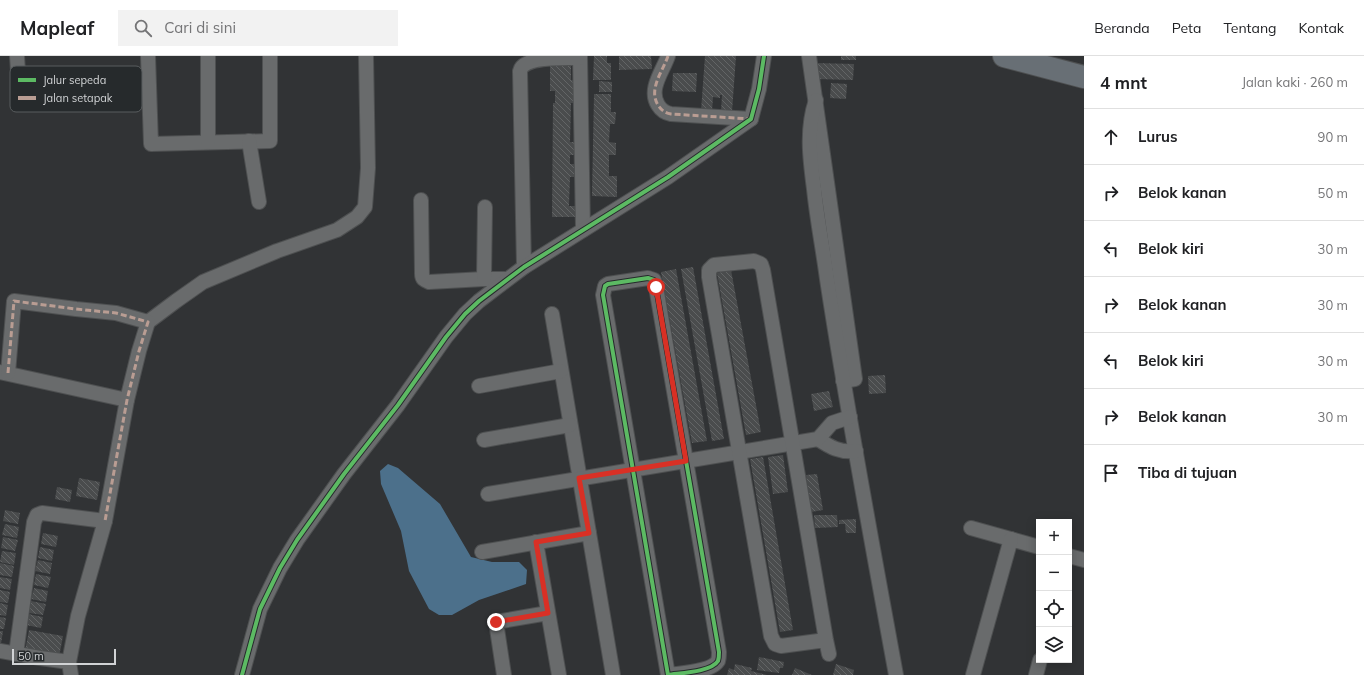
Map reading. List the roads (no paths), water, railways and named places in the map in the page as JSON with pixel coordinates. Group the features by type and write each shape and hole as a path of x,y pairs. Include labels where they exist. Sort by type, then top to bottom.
{"main road":[{"path":"1004,56 1084,77"}],"street":[{"path":"17,56 17,66"},
{"path":"148,56 150,144 270,141 270,56"},
{"path":"208,56 208,142"},
{"path":"0,651 70,668 78,616 105,520 127,400 148,322 202,282 277,251 337,230 358,217 365,207 368,168 366,56"},
{"path":"668,56 654,90 658,105 666,113 751,119"},
{"path":"242,675 260,609 280,568 297,540 344,474 398,405 446,337 465,314 479,301 524,267 668,177 751,119 759,90 764,56"},
{"path":"809,56 816,100 809,127 810,157 815,202 843,381 896,675"},
{"path":"524,267 520,71 524,64 540,58 580,57 583,230"},
{"path":"249,141 259,202"},
{"path":"421,200 422,278 429,282 507,279"},
{"path":"484,279 485,207"},
{"path":"826,640 782,646 772,641 709,277 709,270 714,265 754,261 761,264 829,654"},
{"path":"648,278 654,280 686,461 719,658 717,662 709,668 668,675 603,295 605,286 614,282 648,278"},
{"path":"127,400 4,373 14,300 76,310 116,313 148,322"},
{"path":"552,314 613,675"},
{"path":"479,386 561,371"},
{"path":"818,439 832,423 850,417"},
{"path":"484,440 570,425"},
{"path":"488,494 818,439 835,449 847,452 856,451"},
{"path":"16,654 34,522 37,515 42,513 105,520"},
{"path":"971,528 1036,546"},
{"path":"482,552 589,533"},
{"path":"973,675 1011,539"},
{"path":"536,542 559,675"},
{"path":"1072,557 1084,560"},
{"path":"504,675 496,622 548,613"},
{"path":"1036,675 1039,663"}],"water":[{"path":"388,464 398,468 440,504 471,557 492,562 519,562 527,570 526,584 479,600 452,615 439,615 429,609 409,571 401,531 381,484 380,471"}]}
